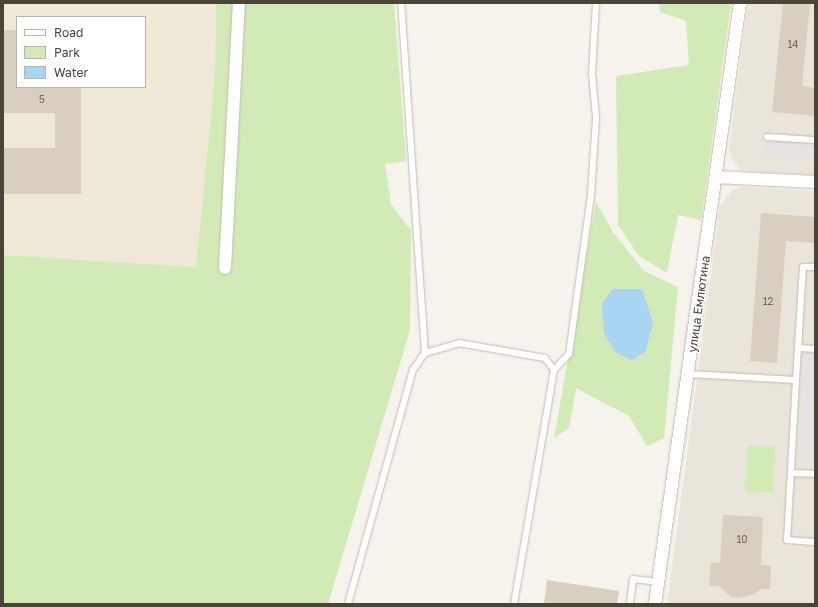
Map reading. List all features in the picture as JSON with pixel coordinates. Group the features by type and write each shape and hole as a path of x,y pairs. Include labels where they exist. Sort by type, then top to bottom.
{"street":[{"path":"225,268 239,3"},
{"name":"улица Емлютина","path":"655,604 689,374 740,3"},
{"path":"716,177 815,182"}],"lane":[{"path":"348,604 413,370 425,352 402,3"},
{"path":"514,604 554,370 568,354 591,195 596,118 592,73 596,3"},
{"path":"767,137 815,140"},
{"path":"815,268 803,267 787,540 815,542"},
{"path":"425,352 459,344 545,358 554,370"},
{"path":"798,348 815,349"},
{"path":"689,374 796,380"},
{"path":"791,473 815,474"},
{"path":"630,604 633,579 658,582"}],"shaded area":[{"path":"3,3 216,3 215,75 196,267 3,255"},
{"path":"748,3 815,3 815,175 740,170 731,158 729,149"},
{"path":"764,132 815,135 814,158 763,155"},
{"path":"740,187 815,191 815,604 667,604 720,206 731,191"},
{"path":"804,352 815,353 815,461 797,460"}],"green space":[{"path":"216,3 394,3 406,161 385,164 391,204 411,231 410,330 328,604 3,604 3,255 196,267 215,75"},
{"path":"659,3 731,3 701,220 678,215 667,273 639,256 618,225 616,76 689,65 686,21 660,12"},
{"path":"596,202 613,232 644,271 678,287 664,438 647,446 629,416 576,388 569,428 554,438"},
{"path":"747,446 775,447 773,493 745,492"}],"water":[{"path":"612,289 642,289 653,323 645,352 632,360 615,352 604,333 602,304"}],"building":[{"path":"783,3 810,3 802,86 815,88 815,116 772,112"},
{"path":"3,30 16,30 16,88 81,88 81,194 3,194 3,148 55,148 55,113 3,113"},
{"path":"761,213 815,217 815,243 786,241 777,363 750,361"},
{"path":"723,515 763,517 761,565 771,566 770,589 761,589 754,594 739,598 731,597 719,586 709,586 711,562 720,563"},
{"path":"547,580 619,591 617,604 544,604"}]}
